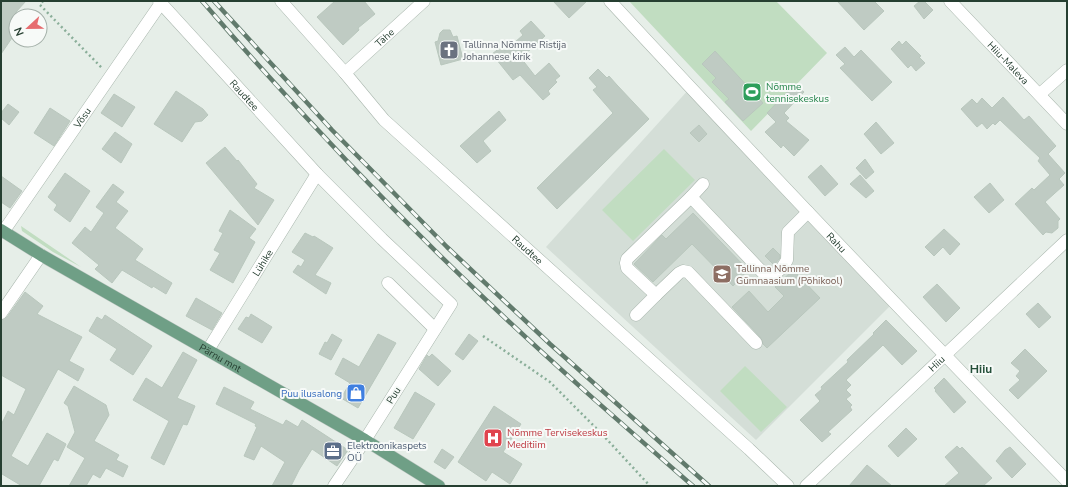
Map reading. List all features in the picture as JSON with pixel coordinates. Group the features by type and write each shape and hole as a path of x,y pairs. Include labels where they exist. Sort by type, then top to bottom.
{"main road":[{"name":"Pärnu mnt","path":"2,231 41,255 365,440 439,486"}],"street":[{"name":"Raudtee","path":"280,1 345,73 384,120 744,444 788,486"},
{"name":"Tähe","path":"345,73 424,1"},
{"name":"Rahu","path":"610,1 690,88 945,356 1067,481"},
{"name":"Hiiu-Maleva","path":"950,1 1067,124"},
{"name":"Võsu","path":"2,231 110,77 160,2"},
{"name":"Raudtee","path":"160,2 317,174 382,239 451,304"},
{"path":"1040,94 1067,70"},
{"name":"Lühike","path":"208,350 317,174"},
{"path":"656,295 627,268 627,259 703,184"},
{"path":"691,197 763,273 770,278 782,268 787,260 788,232 808,212"},
{"name":"Hiiu","path":"806,486 1067,240"},
{"path":"1,312 41,255"},
{"path":"636,315 679,273 683,271 688,272 756,343"},
{"path":"388,283 435,329"},
{"name":"Puu","path":"334,486 365,440 451,304"}],"path":[{"path":"43,1 40,6 110,77"},
{"path":"482,336 550,382 601,432 650,486"}],"shaded area":[{"name":"Tallinna Nõmme Gümnaasium (Põhikool)","path":"690,88 894,302 756,440 546,247"}],"green space":[{"name":"Nõmme tennisekeskus","path":"629,1 776,1 827,53 751,131"},
{"path":"664,149 695,180 633,241 602,210"},
{"path":"21,226 81,267 53,252 22,231"},
{"path":"745,366 787,407 761,432 720,391"}],"building":[{"path":"1,1 26,1 20,8 8,8 8,44 1,54"},
{"path":"335,1 364,1 375,14 358,28 359,30 343,45 317,17"},
{"path":"553,1 587,1 569,18"},
{"path":"837,1 874,1 884,11 864,30"},
{"path":"920,1 924,1 933,10 924,19 914,6"},
{"path":"531,21 545,36 521,58 535,76 549,63 560,76 555,80 557,82 548,91 550,94 543,100 520,75 513,80 492,54 501,47 505,51 523,35 520,31"},
{"name":"Tallinna Nõmme Ristija Johannese kirik","path":"443,30 450,30 453,37 457,36 463,59 441,65 435,42 438,41 440,33"},
{"path":"899,41 902,45 906,41 921,56 919,57 925,63 916,71 911,65 908,68 891,49"},
{"path":"845,47 854,57 861,50 892,82 872,101 840,68 845,64 836,55"},
{"path":"715,51 763,103 743,121 725,102 729,99 712,82 716,78 702,64"},
{"path":"598,69 607,78 609,76 649,119 557,209 537,188 613,113 593,90 597,87 589,78"},
{"path":"795,84 804,92 784,113 789,118 786,121 809,140 794,156 783,145 781,148 765,132 776,122 767,113"},
{"path":"176,91 203,109 208,115 202,121 195,122 182,142 154,124"},
{"path":"114,94 135,107 122,127 101,113"},
{"path":"1003,97 1024,120 1029,116 1056,146 1048,154 1065,173 1059,179 1064,185 1045,202 1060,219 1058,221 1058,228 1052,233 1046,232 1043,235 1015,204 1032,188 1034,190 1050,175 1038,161 1040,158 1000,120 995,125 993,123 987,129 982,123 977,127 961,109 972,99 977,104 982,98 992,108"},
{"path":"8,104 19,112 9,125 1,118 1,113"},
{"path":"50,108 70,121 54,146 34,133"},
{"path":"499,111 506,120 483,141 491,151 477,163 460,146"},
{"path":"876,122 894,143 881,154 864,134"},
{"path":"699,125 707,134 699,142 690,133"},
{"path":"115,132 132,144 121,163 102,149"},
{"path":"225,147 237,161 238,160 257,184 254,188 274,200 258,225 206,163"},
{"path":"865,159 874,172 866,179 856,168"},
{"path":"821,165 838,184 825,196 808,177"},
{"path":"65,173 90,191 70,222 54,210 57,205 48,197"},
{"path":"860,175 874,191 866,198 850,184"},
{"path":"1,176 22,191 10,208 1,202"},
{"path":"990,183 1004,200 989,213 974,197"},
{"path":"113,184 124,192 116,202 128,211 115,228 143,249 135,260 172,283 166,294 153,286 152,288 122,270 112,283 95,269 99,265 72,243 85,227 91,232 104,213 96,207"},
{"path":"230,210 256,229 249,238 255,242 233,283 210,270 220,253 214,250 223,233 219,231"},
{"path":"693,213 748,270 733,286 692,244 653,282 634,264 662,235 666,239"},
{"path":"944,229 960,244 950,255 943,247 934,256 925,247"},
{"path":"305,233 313,237 314,236 333,248 315,275 331,283 326,294 293,272 298,265 301,267 305,260 292,252"},
{"path":"773,248 780,255 780,258 774,265 765,256"},
{"path":"793,270 820,298 767,348 763,344 761,338 732,307 749,291 768,312 784,296 775,287"},
{"path":"937,284 960,308 946,322 923,297"},
{"path":"25,292 43,306 37,314 82,337 69,361 84,369 78,381 58,369 11,456 28,466 47,433 66,444 58,461 54,459 39,486 22,486 2,474 1,475 1,425 8,411 14,415 26,389 1,375 1,320 7,317"},
{"path":"196,298 222,313 212,330 186,316"},
{"path":"1038,303 1051,317 1039,328 1026,314"},
{"path":"251,314 272,327 262,343 238,329 246,317 249,318"},
{"path":"105,315 152,346 133,375 110,360 117,349 89,331 97,317 102,320"},
{"path":"886,320 917,351 902,365 883,345 846,380 851,385 846,390 851,395 846,399 852,405 850,407 852,410 828,432 831,434 822,442 800,420 820,401 815,395 822,389 821,387 848,362 847,360"},
{"path":"332,334 342,340 331,360 319,354 325,342 327,343"},
{"path":"378,334 396,343 358,408 341,398 350,383 335,374 343,358 359,367"},
{"path":"469,334 478,341 463,360 455,354"},
{"path":"1025,349 1047,371 1018,399 1009,390 1020,380 1016,376 1020,371 1011,363"},
{"path":"183,352 197,360 177,398 195,406 187,425 183,424 164,465 151,458 169,421 133,400 146,378 162,388"},
{"path":"432,354 451,371 438,386 419,369 427,355 429,357"},
{"path":"944,378 966,402 954,413 934,388"},
{"path":"74,386 106,405 109,415 94,441 119,455 116,460 128,466 123,477 106,468 100,478 93,474 86,486 69,486 85,458 67,447 75,432 68,406 64,403"},
{"path":"224,387 254,402 250,409 283,425 286,420 298,427 302,420 348,450 337,466 312,449 291,486 272,486 285,462 261,446 254,460 244,456 257,427 255,426 256,424 216,404"},
{"path":"415,392 435,404 413,439 394,428"},
{"name":"Nõmme Tervisekeskus Meditiim","path":"494,406 521,424 503,452 522,464 510,484 492,472 486,481 458,462"},
{"path":"906,428 917,439 898,457 888,446"},
{"path":"957,446 960,449 962,447 992,478 983,486 944,486 959,473 945,457"},
{"path":"1010,447 1026,464 1012,478 996,461 1005,450"},
{"path":"442,449 454,457 445,469 434,462"},
{"path":"867,465 892,486 849,486"}],"railway":[{"path":"202,1 339,153 447,262 561,370 693,486"},
{"path":"214,1 332,130 447,247 550,344 709,486"}],"place":[{"name":"Tallinna Nõmme Ristija Johannese kirik","path":"449,50"},
{"name":"Nõmme tennisekeskus","path":"752,92"},
{"name":"Tallinna Nõmme Gümnaasium (Põhikool)","path":"722,274"},
{"name":"Puu ilusalong","path":"356,393"},
{"name":"Nõmme Tervisekeskus Meditiim","path":"493,438"},
{"name":"Elektroonikaspets OÜ","path":"333,451"}],"district":[{"name":"Hiiu","path":"981,369"}]}
